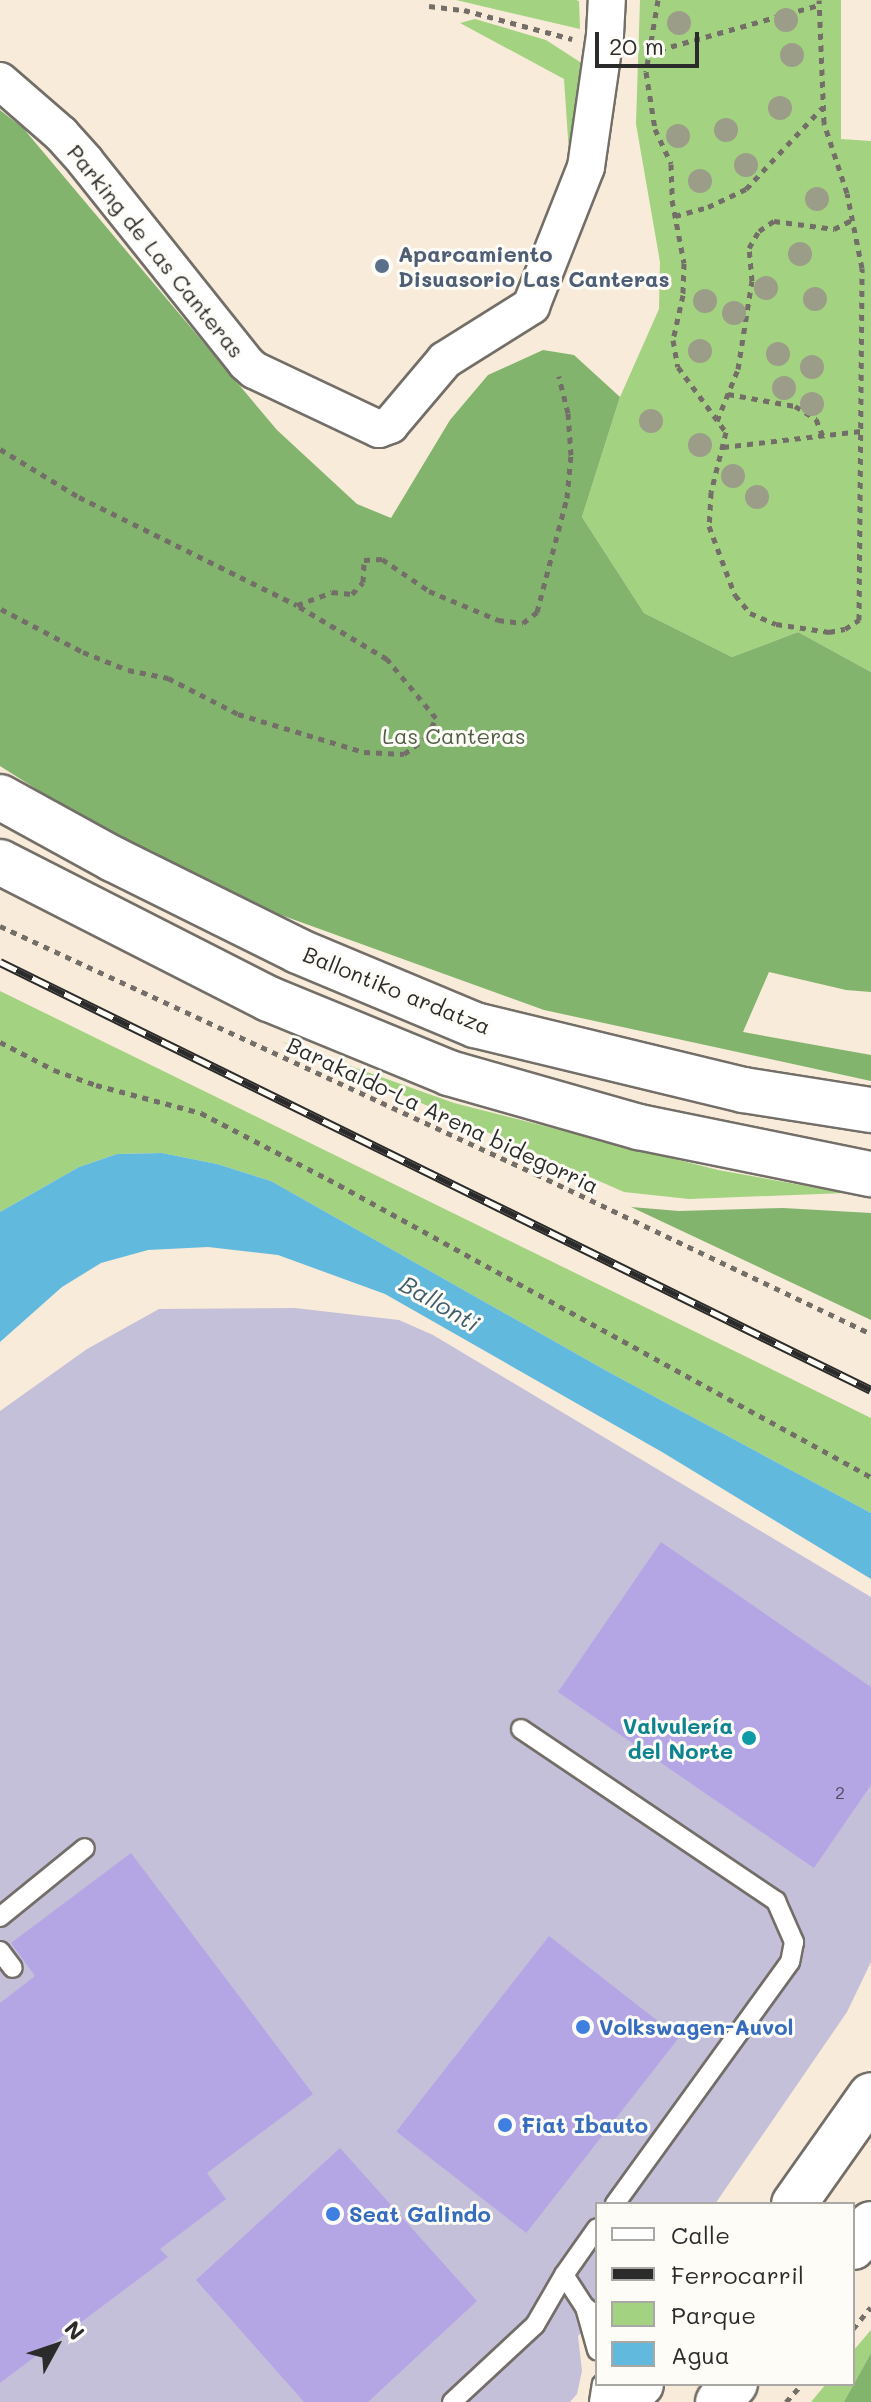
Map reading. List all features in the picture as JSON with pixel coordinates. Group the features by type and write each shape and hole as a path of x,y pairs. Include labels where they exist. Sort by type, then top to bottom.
{"main road":[{"name":"Ballontiko ardatza","path":"0,797 113,859 298,951 475,1025 743,1090 871,1110"},
{"path":"0,862 269,999 449,1073 639,1127 871,1174"},
{"path":"795,2202 871,2095"},
{"path":"855,2244 871,2224"},
{"path":"622,2402 639,2386"},
{"path":"718,2402 733,2386"}],"street":[{"name":"Parking de Las Canteras","path":"0,81 61,134 85,161 246,363 254,370 379,429 390,425 445,360 531,306 586,167 607,0"}],"lane":[{"path":"521,1729 776,1901 794,1942 790,1962 616,2202"},
{"path":"0,1917 85,1848"},
{"path":"0,1951 13,1968"},
{"path":"452,2402 535,2325 564,2275 595,2231"},
{"path":"564,2275 591,2312 595,2337"}],"path":[{"path":"648,53 819,2 823,107 862,268 859,620 845,629 829,632 776,624 750,613 735,595 709,526 711,492 726,432 678,367 673,340 683,295 684,263 675,216 671,164 655,129 646,72 648,53 658,0"},
{"path":"429,6 464,10 603,47"},
{"path":"675,216 708,207 746,189 795,141 823,107"},
{"path":"717,421 738,369 748,322 752,281 749,248 759,231 774,221 834,229 852,220"},
{"path":"297,605 332,592 352,594 363,582 364,560 382,559 429,591 498,620 523,623 537,612 567,498 570,441 559,376"},
{"path":"728,394 795,406 816,419 823,436"},
{"path":"723,447 861,431"},
{"path":"0,449 79,497 297,605 387,659 436,718 426,738 404,754 364,752 238,714 168,678 128,670 83,652 1,609"},
{"name":"Barakaldo-La Arena bidegorria","path":"0,926 536,1174 871,1334"},
{"path":"0,1042 54,1070 96,1085 201,1113 328,1179 871,1477"},
{"path":"855,2327 871,2307"},
{"path":"786,2402 800,2386"}],"shaded area":[{"path":"295,1308 399,1320 433,1335 871,1597 871,1962 847,2012 716,2202 595,2202 595,2319 578,2336 582,2371 577,2394 570,2402 0,2402 0,1411 87,1349 159,1309"}],"green space":[{"path":"456,0 576,0 579,1 580,29"},
{"path":"640,0 841,0 841,139 871,141 871,672 798,632 732,657 644,613 582,517 620,397 659,309 660,262 636,124"},
{"path":"475,19 546,40 580,62 585,73 570,168 564,79 460,23"},
{"name":"Las Canteras","path":"0,110 23,128 277,430 357,504 391,518 450,420 488,375 543,350 574,355 620,397 582,517 644,613 732,657 798,632 871,672 871,992 846,990 769,972 743,1032 871,1055 871,1081 544,1010 173,876 0,766"},
{"path":"0,991 871,1418 871,1513 605,1370 271,1181 217,1164 162,1153 117,1154 79,1167 0,1212"},
{"path":"280,1041 454,1103 718,1170 845,1193 689,1199 624,1192"},
{"path":"631,1207 679,1211 783,1208 871,1213 871,1320"},
{"path":"871,2330 871,2353 855,2382 855,2349"},
{"path":"871,2353 871,2402 844,2402"},
{"path":"824,2386 853,2386 844,2402 811,2402"}],"water":[{"name":"Ballonti","path":"162,1153 217,1164 271,1181 605,1370 871,1513 871,1579 662,1452 385,1294 278,1255 208,1247 148,1250 101,1263 62,1287 0,1342 0,1212 79,1167 117,1154"}],"building":[{"name":"Valvulería del Norte","path":"661,1542 871,1687 871,1785 814,1868 558,1692"},
{"path":"131,1853 313,2094 207,2173 226,2199 160,2249 168,2257 0,2383 0,2003 35,1976 11,1943"},
{"path":"549,1936 679,2038 526,2233 396,2131"},
{"name":"Seat Galindo","path":"340,2148 477,2301 368,2402 304,2402 196,2280"}],"railway":[{"path":"0,962 871,1390"}],"place":[{"name":"Aparcamiento Disuasorio Las Canteras","path":"382,266"},
{"name":"Valvulería del Norte","path":"749,1738"},
{"name":"Volkswagen-Auvol","path":"583,2027"},
{"name":"Fiat Ibauto","path":"505,2125"},
{"name":"Seat Galindo","path":"333,2214"}]}
